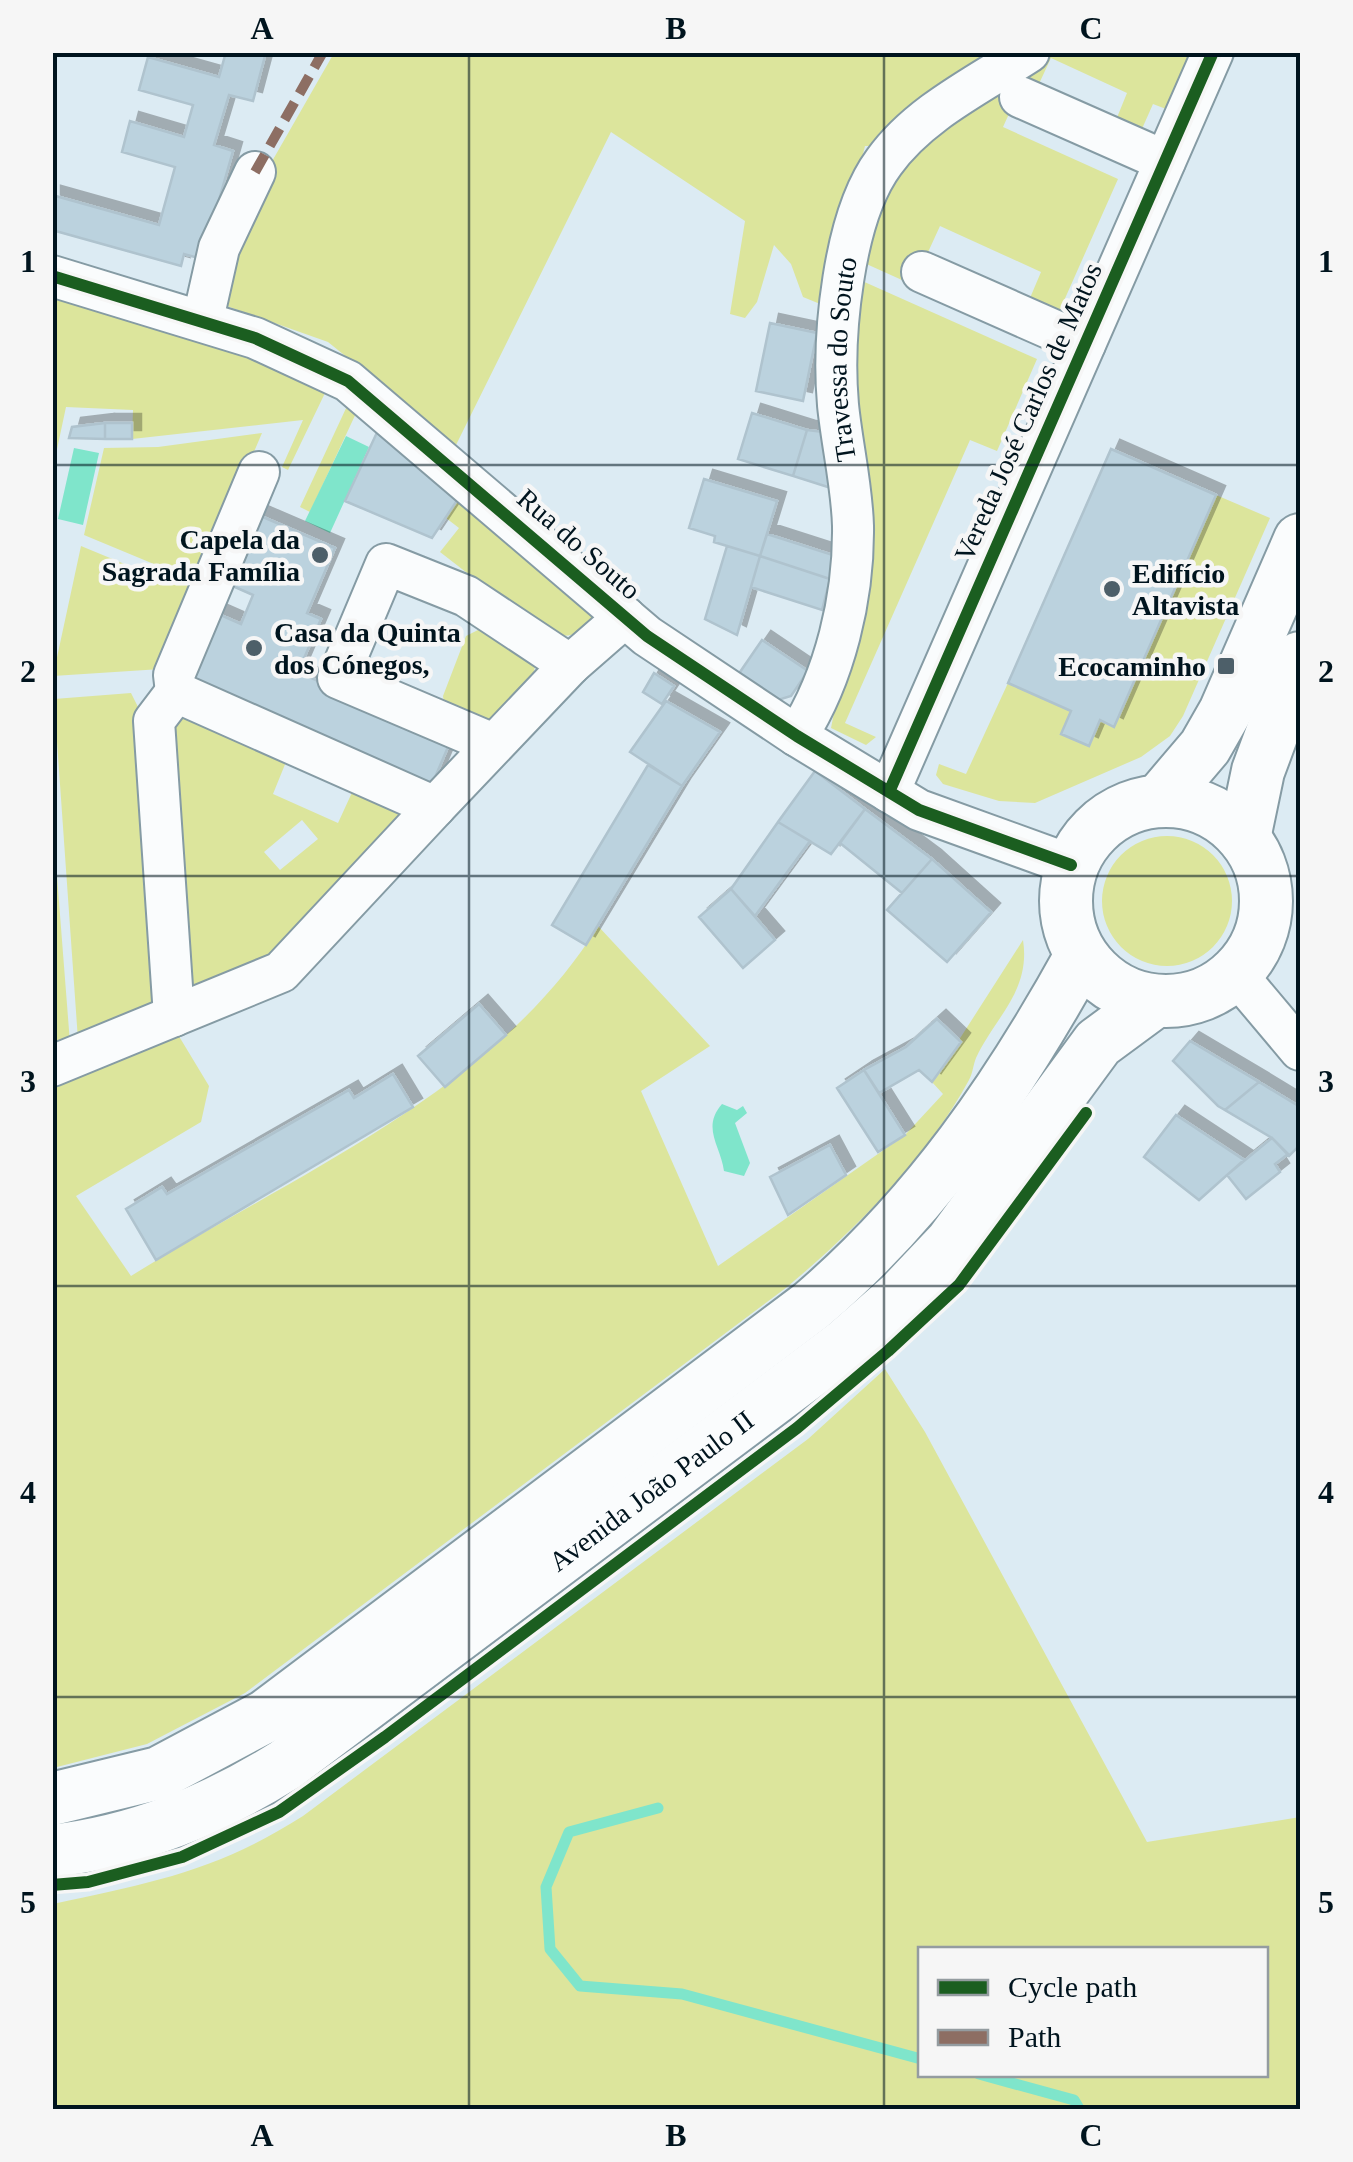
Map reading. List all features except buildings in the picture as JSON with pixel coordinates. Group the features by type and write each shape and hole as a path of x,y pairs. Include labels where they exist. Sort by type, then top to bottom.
{"main road":[{"path":"1160,800 1205,748 1225,712 1300,540"},
{"path":"1244,838 1262,755 1300,658"},
{"path":"1160,800 1206,810 1244,838 1259,863 1266,892 1264,922 1254,950 1236,974 1212,991 1184,1000 1155,1001 1126,994 1101,978 1081,956 1068,927 1065,896 1071,866 1085,840 1106,820 1132,806 1160,800"},
{"name":"Avenida João Paulo II","path":"52,1798 159,1772 266,1716 812,1306 884,1240 957,1152 1035,1040 1081,956"},
{"name":"Avenida João Paulo II","path":"52,1851 142,1834 172,1823 220,1803 285,1764 845,1345 952,1242 1098,1044 1155,1001"}],"street":[{"name":"Travessa do Souto","path":"798,736 817,706 845,610 850,572 853,524 838,400 846,273 858,211 884,162 921,122 1029,52"},
{"name":"Vereda José Carlos de Matos","path":"889,792 1213,52"},
{"path":"1020,98 1165,161"},
{"path":"203,320 219,248 255,172"},
{"path":"922,272 1085,344"},
{"name":"Rua do Souto","path":"52,276 203,320 305,359 348,381 625,617 798,736 889,792 950,823 1071,866"},
{"path":"174,1016 154,721 176,692 174,674 259,472"},
{"path":"493,744 338,678 386,564 466,596 570,666"},
{"path":"52,1066 281,972 493,744 625,617"},
{"path":"176,692 435,807"},
{"path":"1236,974 1300,1050"}],"shaded area":[{"path":"334,53 1018,53 883,146 865,146 825,306 803,297 791,264 774,245 757,302 745,318 730,314 745,221 611,132 456,445 328,342 224,305 255,191"},
{"path":"1052,53 1187,53 1188,60 1166,109 1153,104 1141,131 1116,120 1127,93 1051,58 1037,88 1023,83 1003,127 1118,179 1059,312 1030,298 1041,272 940,226 913,285 862,262 872,206 934,128"},
{"path":"860,280 1037,359 997,451 970,440 845,723 876,737 866,745 831,728 864,561 852,408"},
{"path":"53,297 251,356 325,393 288,470 282,467 303,420 132,439 133,410 66,407 53,468"},
{"path":"348,404 358,409 310,512 300,507"},
{"path":"262,433 161,669 53,676 81,546 156,577 161,567 84,535 104,448 158,447"},
{"path":"346,436 369,447 330,533 305,521"},
{"path":"74,448 99,453 83,525 58,519"},
{"path":"1216,495 1270,518 1183,716 1170,736 1141,757 1035,803 999,801 943,784 936,775 939,764 966,774 1008,683 1071,711 1061,734 1089,746 1100,720 1114,726"},
{"path":"458,499 595,619 572,635 543,632 440,552 459,528 446,518"},
{"path":"484,627 535,659 527,686 491,722 444,703 443,696 466,636"},
{"path":"131,693 146,723 164,1001 78,1040 54,699"},
{"path":"176,709 288,757 273,794 338,823 355,786 401,811 403,820 282,954 192,988 163,719","holes":["302,820 318,839 280,870 264,852"]},
{"path":"52,812 70,1043 52,1051"},
{"path":"1167,836 1192,841 1213,855 1227,876 1232,901 1227,926 1213,947 1192,961 1167,966 1142,961 1121,947 1107,926 1102,901 1107,876 1121,855 1142,841"},
{"path":"598,926 710,1046 641,1091 718,1266 905,1135 943,1094 932,1082 1023,940 1024,958 1010,1003 976,1058 969,1080 932,1138 863,1217 787,1287 245,1693 147,1744 53,1768 52,1081 174,1028 209,1086 201,1122 76,1196 131,1276 322,1165 448,1083 505,1036 555,984"},
{"path":"722,1104 737,1110 743,1106 747,1113 735,1123 750,1163 744,1176 724,1171 713,1129"},
{"path":"885,1369 925,1432 1147,1842 1300,1817 1300,2109 53,2109 53,1904 211,1863 303,1816 808,1439"}],"waterway":[{"path":"658,1808 569,1832 546,1887 550,1949 580,1986 682,1994 918,2058"},
{"path":"990,2077 1074,2100 1080,2110"}],"marked path":[{"path":"255,172 323,52"}],"cycle path":[{"path":"889,792 1213,52"},
{"path":"52,276 255,338 348,381 647,636 797,736 919,810 1071,865"},
{"path":"52,1885 88,1882 182,1857 279,1812 385,1737 797,1428 888,1351 959,1285 1086,1113"}],"place":[{"name":"Capela da Sagrada Família","path":"320,555"},
{"name":"Edifício Altavista","path":"1112,589"},
{"name":"Casa da Quinta dos Cónegos,","path":"254,648"},
{"name":"Ecocaminho","path":"1226,666"}]}
